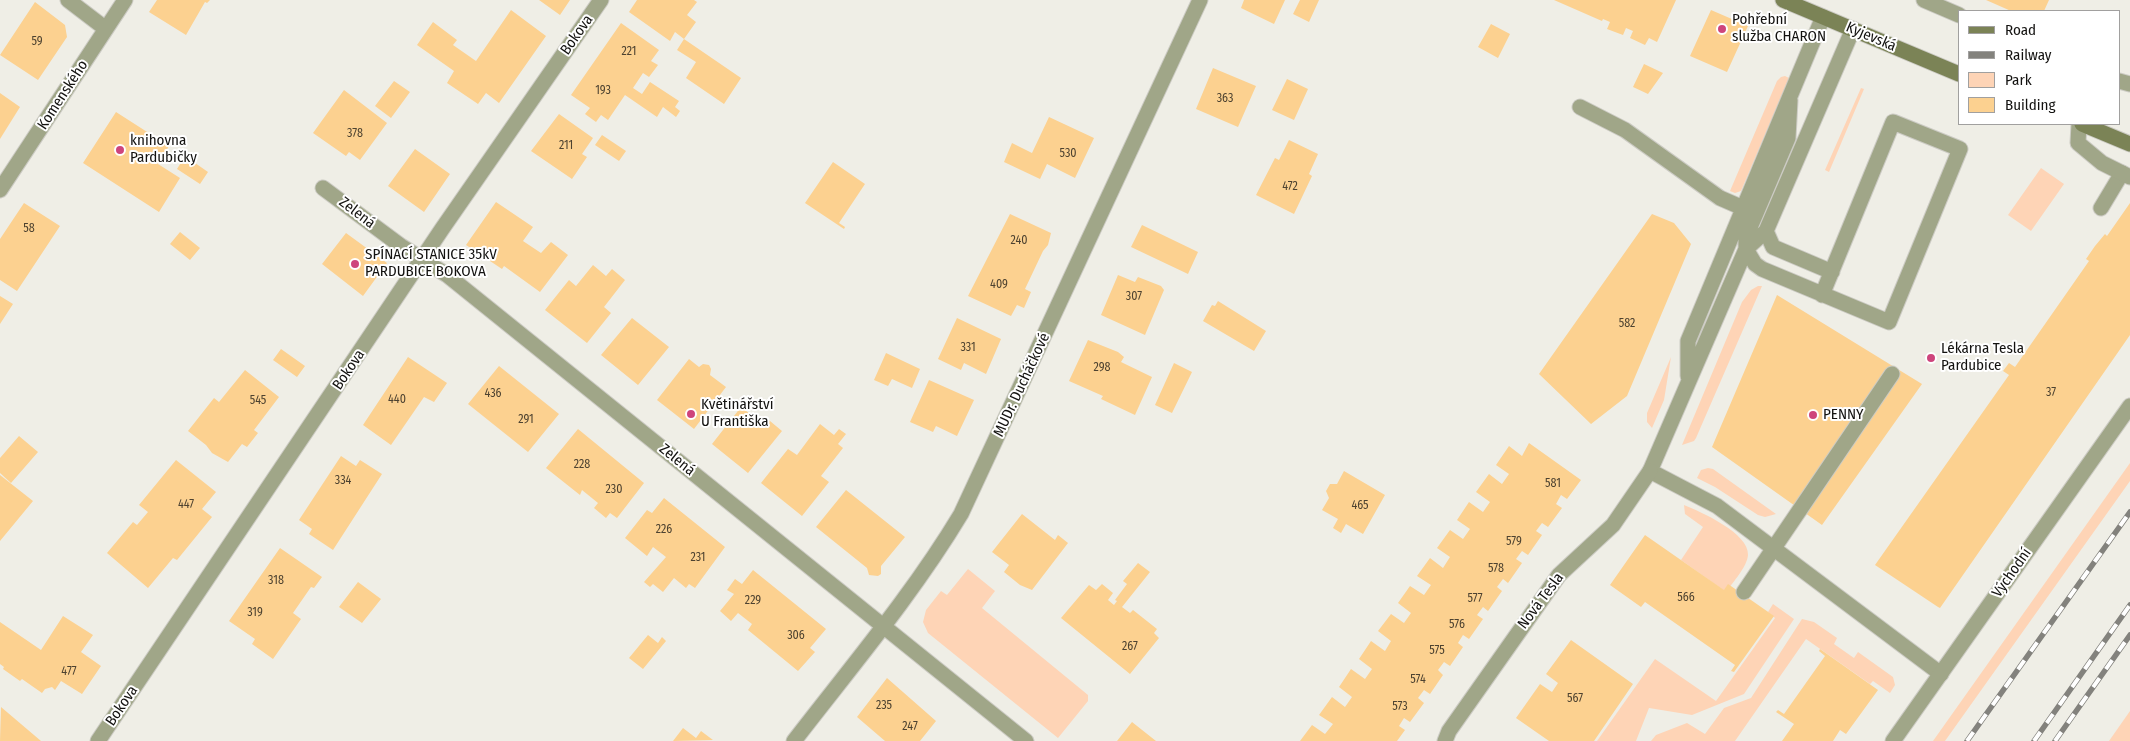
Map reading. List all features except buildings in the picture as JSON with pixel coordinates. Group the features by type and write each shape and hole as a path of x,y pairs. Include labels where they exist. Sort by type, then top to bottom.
{"street":[{"path":"68,0 106,29"},
{"name":"Komenského","path":"0,190 125,0"},
{"name":"Bokova","path":"98,741 423,259 601,0"},
{"name":"MUDr. Ducháčkové","path":"794,741 950,533 973,492 1200,0"},
{"name":"Kyjevská","path":"1783,0 1958,74"},
{"path":"1924,0 1958,15"},
{"path":"1688,382 1688,341 1824,17"},
{"path":"1746,249 1766,231 1853,29"},
{"path":"1790,100 1788,138 1750,225 1746,237 1746,249 1755,264 1762,269 1822,295 1889,322 1960,149 1893,122 1822,295"},
{"path":"1580,107 1625,130 1720,198 1743,208"},
{"path":"2080,125 2078,143 2102,163 2126,175 2100,208"},
{"path":"2082,125 2130,144"},
{"name":"Zelená","path":"322,188 401,246 447,275 1026,741"},
{"path":"1766,231 1773,247 1832,272"},
{"name":"Nová Tesla","path":"1445,741 1449,731 1559,575 1613,525 1650,471 1746,249"},
{"path":"1744,592 1892,374"},
{"name":"Východní","path":"1893,741 2130,406"},
{"path":"1650,471 1717,506 1941,674"}],"green space":[{"path":"1785,76 1789,78 1741,191 1735,193 1730,191 1777,81"},
{"path":"1861,88 1864,89 1829,172 1825,170"},
{"path":"2041,168 2064,184 2031,231 2008,215"},
{"path":"1762,286 1696,438 1694,441 1682,445 1742,302 1751,290"},
{"path":"1671,357 1664,400 1652,428 1647,422 1647,413"},
{"path":"2130,463 2130,481 1945,741 1933,741"},
{"path":"1713,469 1776,514 1765,517 1758,515 1715,487 1697,478 1701,470"},
{"path":"1684,505 1723,524 1741,539 1746,547 1747,560 1726,592 1681,560 1703,527 1685,514"},
{"path":"968,569 995,591 982,608 1088,695 1088,701 1058,738 928,633 923,622 926,610 941,591 947,595"},
{"path":"1773,604 1794,619 1744,694 1692,715 1649,708 1636,741 1597,741 1655,659 1716,701 1775,618 1768,612"},
{"path":"1802,619 1814,622 1837,638 1834,644 1854,658 1858,652 1893,677 1895,685 1890,693 1873,681 1870,684 1806,639 1735,741 1651,741 1656,735 1687,723 1705,734 1724,708 1751,698"},
{"path":"2130,711 2130,741 2109,741"}],"railway":[{"path":"1967,741 2130,512"},
{"path":"2034,741 2130,605"},
{"path":"2055,741 2130,635"}],"place":[{"name":"Pohřební služba CHARON","path":"1722,29"},
{"name":"knihovna Pardubičky","path":"120,150"},
{"name":"SPÍNACÍ STANICE 35kV PARDUBICE BOKOVA","path":"355,264"},
{"name":"Lékárna Tesla Pardubice","path":"1931,358"},
{"name":"Květinářství U Františka","path":"691,414"},
{"name":"PENNY","path":"1813,415"}]}
